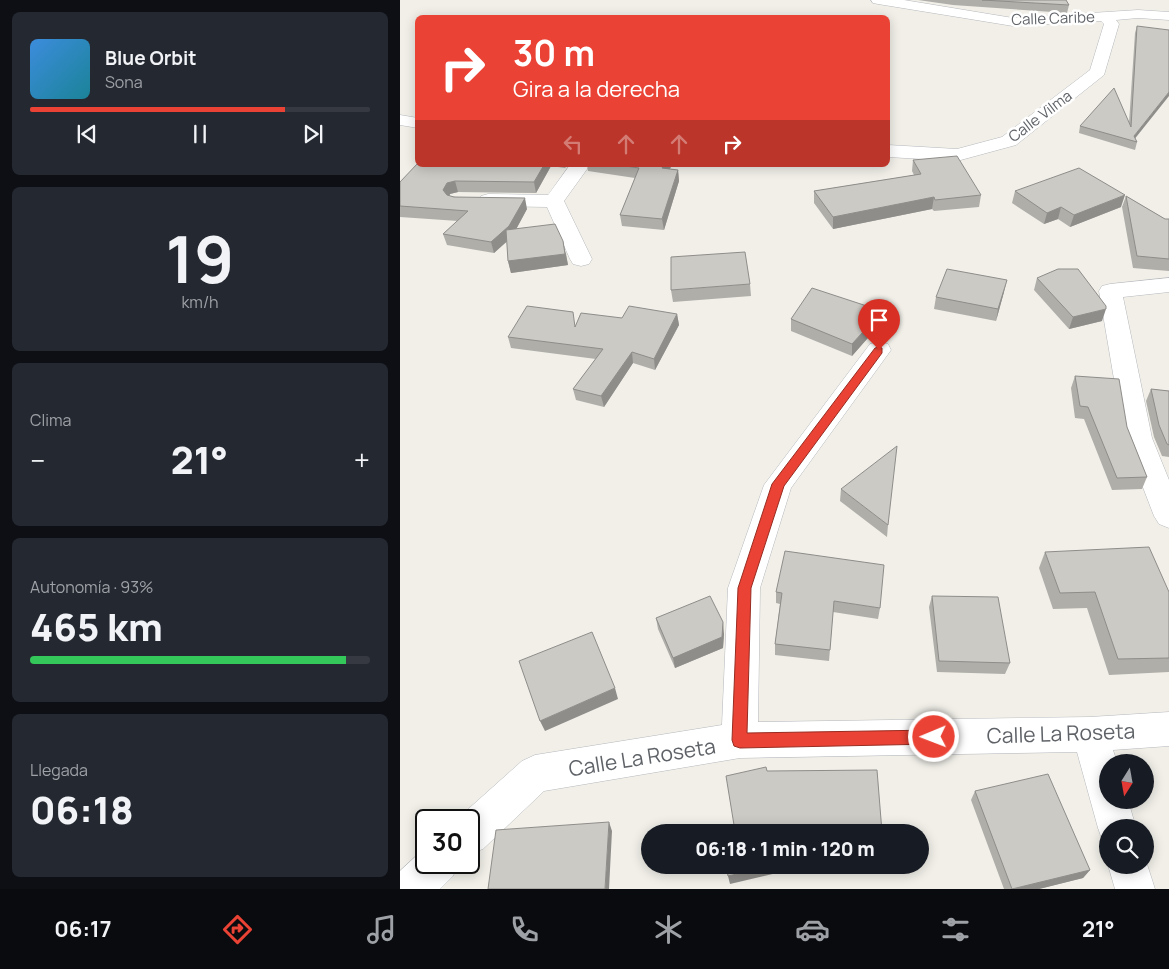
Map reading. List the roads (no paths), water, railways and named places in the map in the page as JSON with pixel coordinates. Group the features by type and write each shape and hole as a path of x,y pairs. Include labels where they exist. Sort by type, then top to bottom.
{"street":[{"name":"Calle Caribe","path":"878,0 1013,22 1138,14 1169,16"},
{"name":"Calle Vilma","path":"890,151 958,155 1009,141 1098,72 1112,24 1105,16"},
{"path":"400,120 415,122"},
{"path":"554,200 579,167"},
{"path":"468,200 554,200"},
{"path":"554,200 581,259"},
{"path":"1169,286 1110,291 1138,438 1169,516"},
{"path":"740,740 744,588 778,484 879,350"},
{"name":"Calle La Roseta","path":"480,826 535,774 740,740 1090,734 1169,729"},
{"path":"1090,734 1099,764"},
{"path":"411,889 427,874"},
{"path":"1131,874 1135,889"}]}
